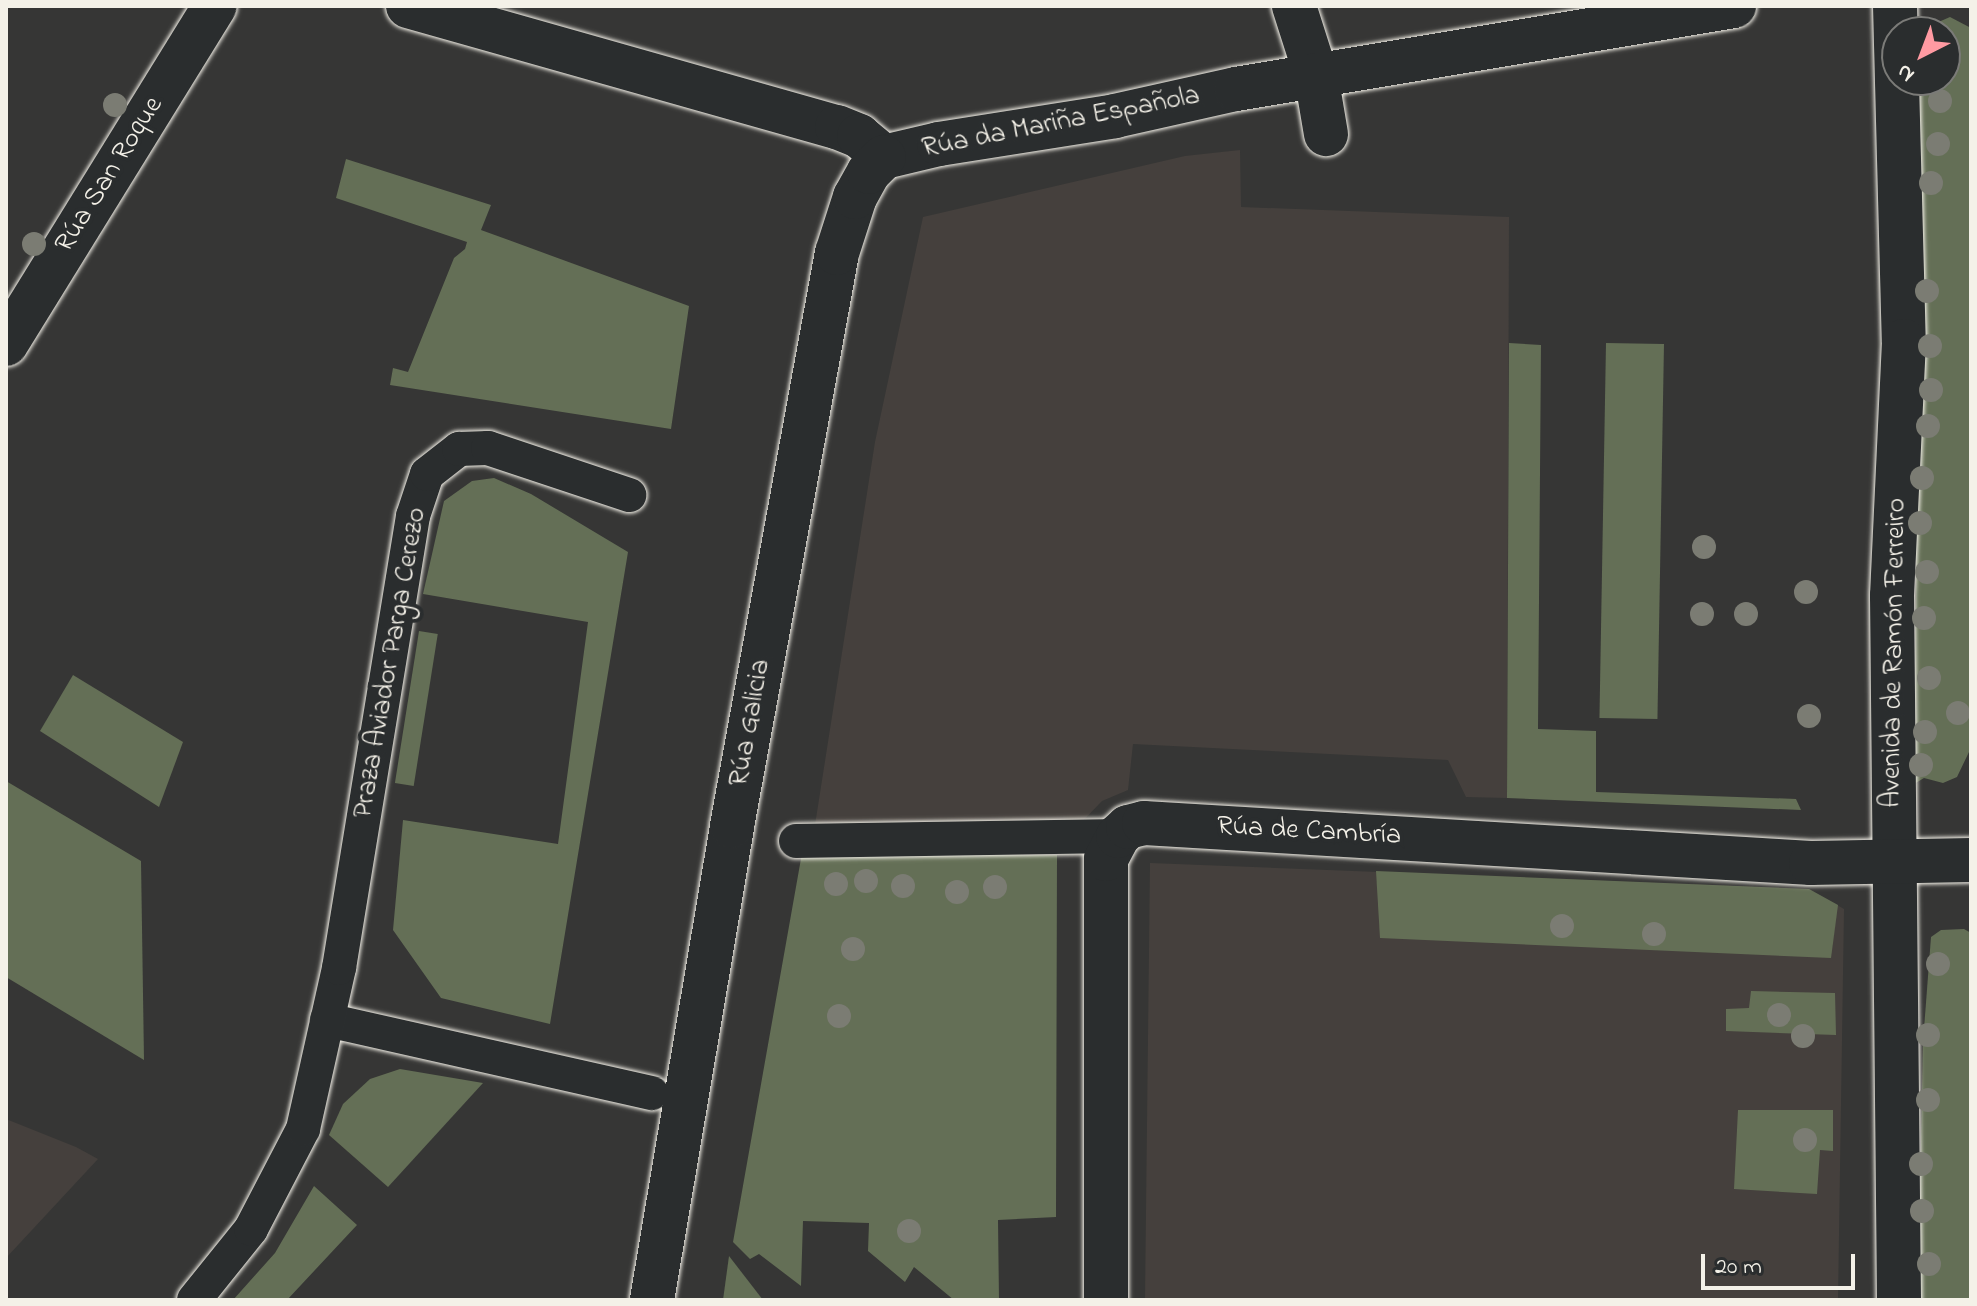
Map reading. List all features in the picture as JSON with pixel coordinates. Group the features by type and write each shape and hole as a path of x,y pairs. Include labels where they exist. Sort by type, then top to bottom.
{"street":[{"name":"Rúa San Roque","path":"6,344 215,6"},
{"name":"Rúa da Mariña Española","path":"408,6 837,127 859,136 884,157 1316,75 1734,6"},
{"path":"1294,6 1316,75 1326,134"},
{"name":"Avenida de Ramón Ferreiro","path":"1895,6 1904,341 1892,596 1899,1300"},
{"name":"Rúa Galicia","path":"652,1300 732,826 837,253 855,197 869,172 884,157"},
{"name":"Praza Aviador Parga Cerezo","path":"194,1300 251,1229 303,1129 339,968 413,516 427,474 459,449 488,448 629,495"},
{"name":"Rúa de Cambría","path":"1118,836 1128,827 1144,823 1811,863 1971,860"},
{"path":"796,841 1118,836 1106,859 1106,1300"},
{"path":"327,1020 652,1093"}],"shaded area":[{"path":"1240,150 1241,207 1509,217 1507,798 1466,797 1448,760 1133,744 1128,790 1102,801 1077,827 815,825 875,442 923,217 1185,156"},
{"path":"1150,863 1809,889 1844,909 1838,1300 1145,1300"},
{"path":"6,1119 98,1159 6,1258"}],"green space":[{"path":"1961,23 1971,28 1969,752 1957,777 1943,783 1924,778 1914,784 1920,96 1961,96"},
{"path":"346,159 491,205 481,230 689,306 671,429 390,385 393,368 408,372 454,258 465,249 467,242 336,198"},
{"path":"1509,343 1541,345 1538,729 1596,731 1596,792 1796,799 1801,810 1507,798"},
{"path":"1606,343 1664,344 1657,719 1599,718"},
{"path":"494,478 531,494 628,552 550,1024 441,998 393,930 403,820 558,844 588,622 423,594 444,501 472,481"},
{"path":"419,631 438,634 414,786 395,783"},
{"path":"73,675 183,742 159,807 40,731"},
{"path":"6,781 141,861 144,1060 6,977"},
{"path":"802,853 1057,855 1056,1217 998,1220 999,1300 954,1300 914,1267 905,1282 868,1251 869,1223 803,1221 801,1286 759,1254 750,1259 733,1242"},
{"path":"1376,871 1809,889 1838,905 1831,958 1380,938"},
{"path":"1964,929 1971,933 1971,1300 1918,1300 1923,1042 1931,937 1941,930"},
{"path":"1751,991 1835,993 1836,1035 1726,1031 1726,1009 1749,1008"},
{"path":"400,1069 483,1083 388,1187 329,1135 343,1104 370,1079"},
{"path":"1738,1110 1833,1110 1833,1151 1820,1150 1817,1194 1734,1189"},
{"path":"314,1186 357,1225 287,1300 233,1300 275,1253"},
{"path":"729,1256 763,1300 723,1300"}]}
